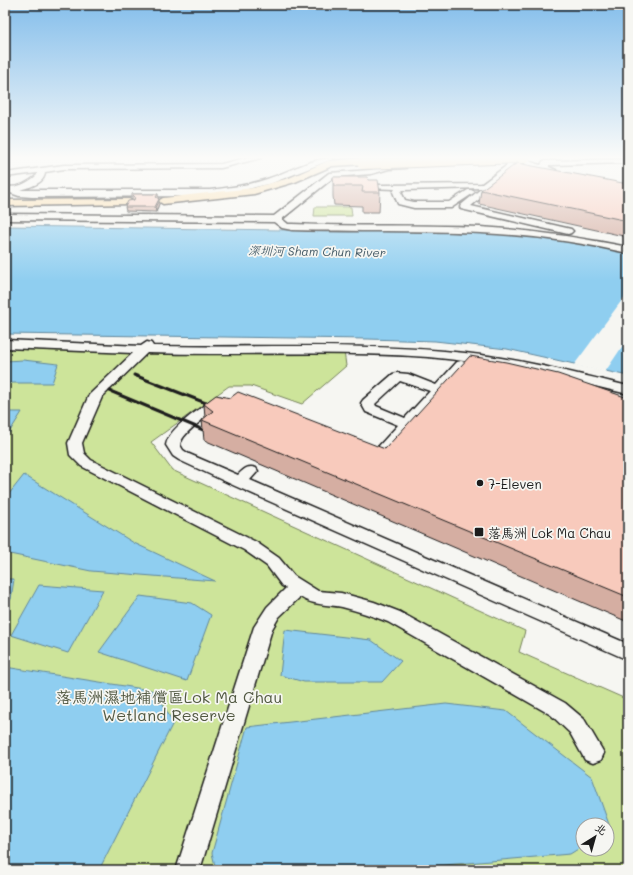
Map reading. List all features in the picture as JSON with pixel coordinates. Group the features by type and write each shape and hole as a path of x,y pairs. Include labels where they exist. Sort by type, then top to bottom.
{"main road":[{"path":"160,206 182,210 235,199"},
{"path":"5,203 127,206 5,210"}],"street":[{"path":"5,217 278,218 302,199"},
{"path":"400,199 404,204 446,206 454,204 461,199"},
{"path":"474,199 464,207 628,244"},
{"path":"278,218 285,226 292,227 450,229 513,232 628,250"},
{"path":"5,344 146,348 344,349 402,351 463,361 549,371 628,390"},
{"path":"146,348 96,395 76,443 77,455 86,463 250,546 273,562 288,581 314,597 341,600 374,609 414,627 558,709 577,726 593,753"},
{"path":"463,361 526,379"},
{"path":"379,449 407,424 463,361"},
{"path":"407,424 371,409 368,403 397,377 404,377 438,390"},
{"path":"233,397 216,404 182,430 174,439 173,445 178,453 184,457 246,476 628,652"},
{"path":"188,870 264,627 273,612 299,588"}],"green space":[{"path":"315,207 351,207 352,216 314,216"},
{"name":"落馬洲濕地補償區Lok Ma Chau Wetland Reserve","path":"5,344 344,351 346,366 302,404 251,386 229,386 151,442 172,470 525,631 519,652 628,700 628,870 5,870"}],"water":[{"name":"深圳河 Sham Chun River","path":"5,226 491,233 533,236 628,252 628,376 507,349 435,341 5,334"},
{"path":"23,360 58,364 52,383 5,383 5,361"},
{"path":"5,412 22,412 5,439"},
{"path":"24,475 134,543 215,581 91,571 5,553 5,499"},
{"path":"5,579 14,579 11,599 5,606"},
{"path":"39,585 103,590 68,653 11,635"},
{"path":"140,596 192,603 211,615 187,681 99,652"},
{"path":"285,630 371,640 401,661 382,682 304,682 280,675"},
{"path":"5,667 156,691 173,723 99,870 5,870"},
{"path":"446,704 506,711 592,777 606,817 575,817 575,851 570,854 387,870 216,870 212,853 247,727"}],"pier":[{"path":"628,292 628,338 605,372 574,365"}],"building":[{"path":"159,199 155,207 125,207 128,201"},
{"path":"523,199 628,199 628,221"},
{"path":"470,356 506,362 558,374 628,398 628,519 625,524 628,529 628,534 625,541 628,542 628,597 202,420 213,411 204,404 216,395 230,398 238,392 385,449"}],"tunnel":[{"path":"125,210 158,210"}],"railway":[{"path":"134,375 216,407"},
{"path":"110,391 213,434"}],"place":[{"name":"7-Eleven","path":"480,483"},
{"name":"落馬洲 Lok Ma Chau","path":"479,532"}]}
